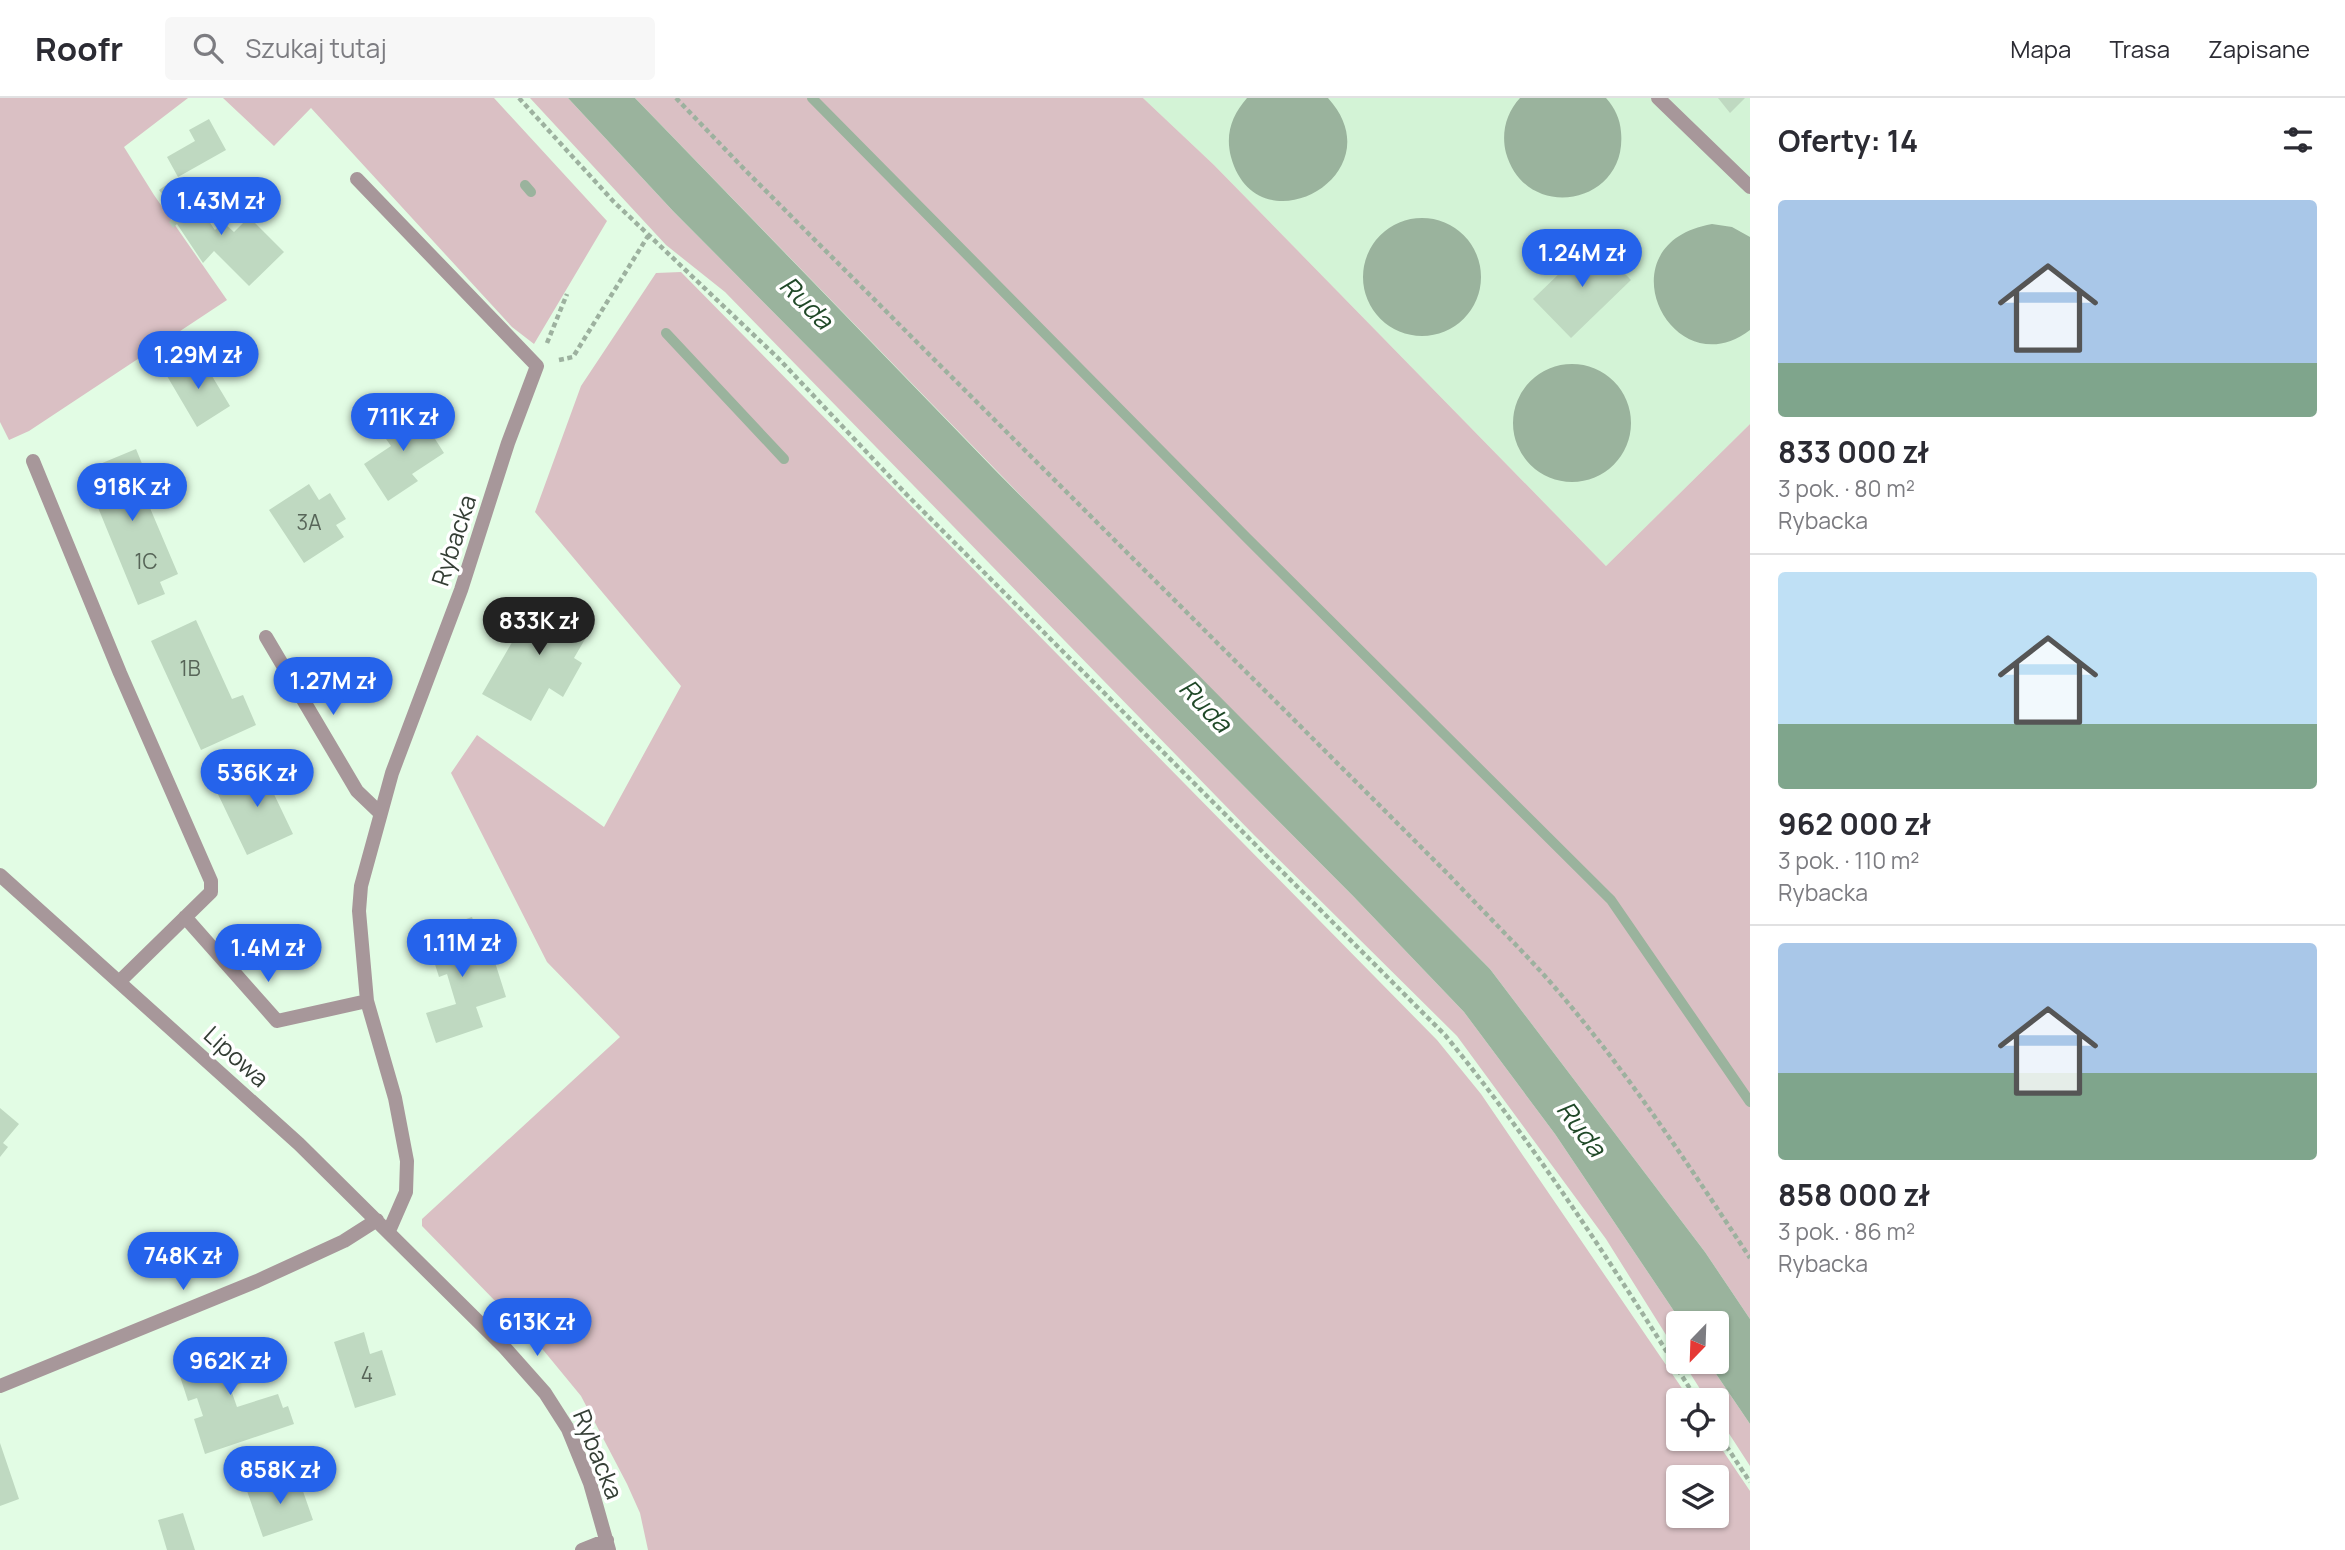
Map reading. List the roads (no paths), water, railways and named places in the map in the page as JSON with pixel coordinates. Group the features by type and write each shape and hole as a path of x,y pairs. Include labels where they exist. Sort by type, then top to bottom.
{"street":[{"path":"1658,98 1750,187"},
{"name":"Rybacka","path":"357,179 537,366 497,476 461,590 392,773 361,886 359,911 367,1002 395,1098 407,1161 406,1192 389,1231"},
{"path":"33,461 120,673 211,881 211,892 120,981"},
{"path":"266,637 357,791 380,813"},
{"name":"Lipowa","path":"0,875 280,1126 377,1220"},
{"path":"185,917 276,1021 367,1002"},
{"path":"0,1386 257,1281 344,1241 377,1220"},
{"name":"Rybacka","path":"377,1220 480,1322 552,1403 583,1461 608,1545"},
{"path":"582,1550 608,1545"}],"water":[{"name":"Ruda","path":"568,98 635,98 996,471 1490,969 1705,1252 1750,1319 1750,1424 1729,1393 1729,1388 1726,1388 1716,1374 1729,1374 1729,1311 1674,1311 1555,1134 1464,1012 1354,897 673,211"},
{"path":"1247,98 1328,98 1345,127 1346,153 1335,176 1316,192 1292,200 1267,199 1246,185 1231,157 1229,133 1237,111"},
{"path":"1520,98 1606,98 1620,123 1621,132 1619,157 1609,176 1593,189 1574,197 1553,197 1533,190 1517,175 1505,146 1508,117"},
{"path":"1422,218 1445,222 1464,235 1477,254 1481,277 1477,300 1464,319 1445,332 1422,336 1399,332 1380,319 1367,300 1363,277 1367,254 1380,235 1399,222"},
{"path":"1712,224 1732,227 1750,237 1750,330 1721,343 1695,342 1674,328 1659,307 1654,282 1659,257 1678,237"},
{"path":"1572,364 1595,368 1614,381 1627,400 1631,423 1627,446 1614,465 1595,478 1572,482 1549,478 1530,465 1517,446 1513,423 1517,400 1530,381 1549,368"}],"waterway":[{"path":"812,98 1247,538 1611,900 1750,1102"},
{"path":"525,185 531,192"},
{"path":"666,333 784,459"}]}
